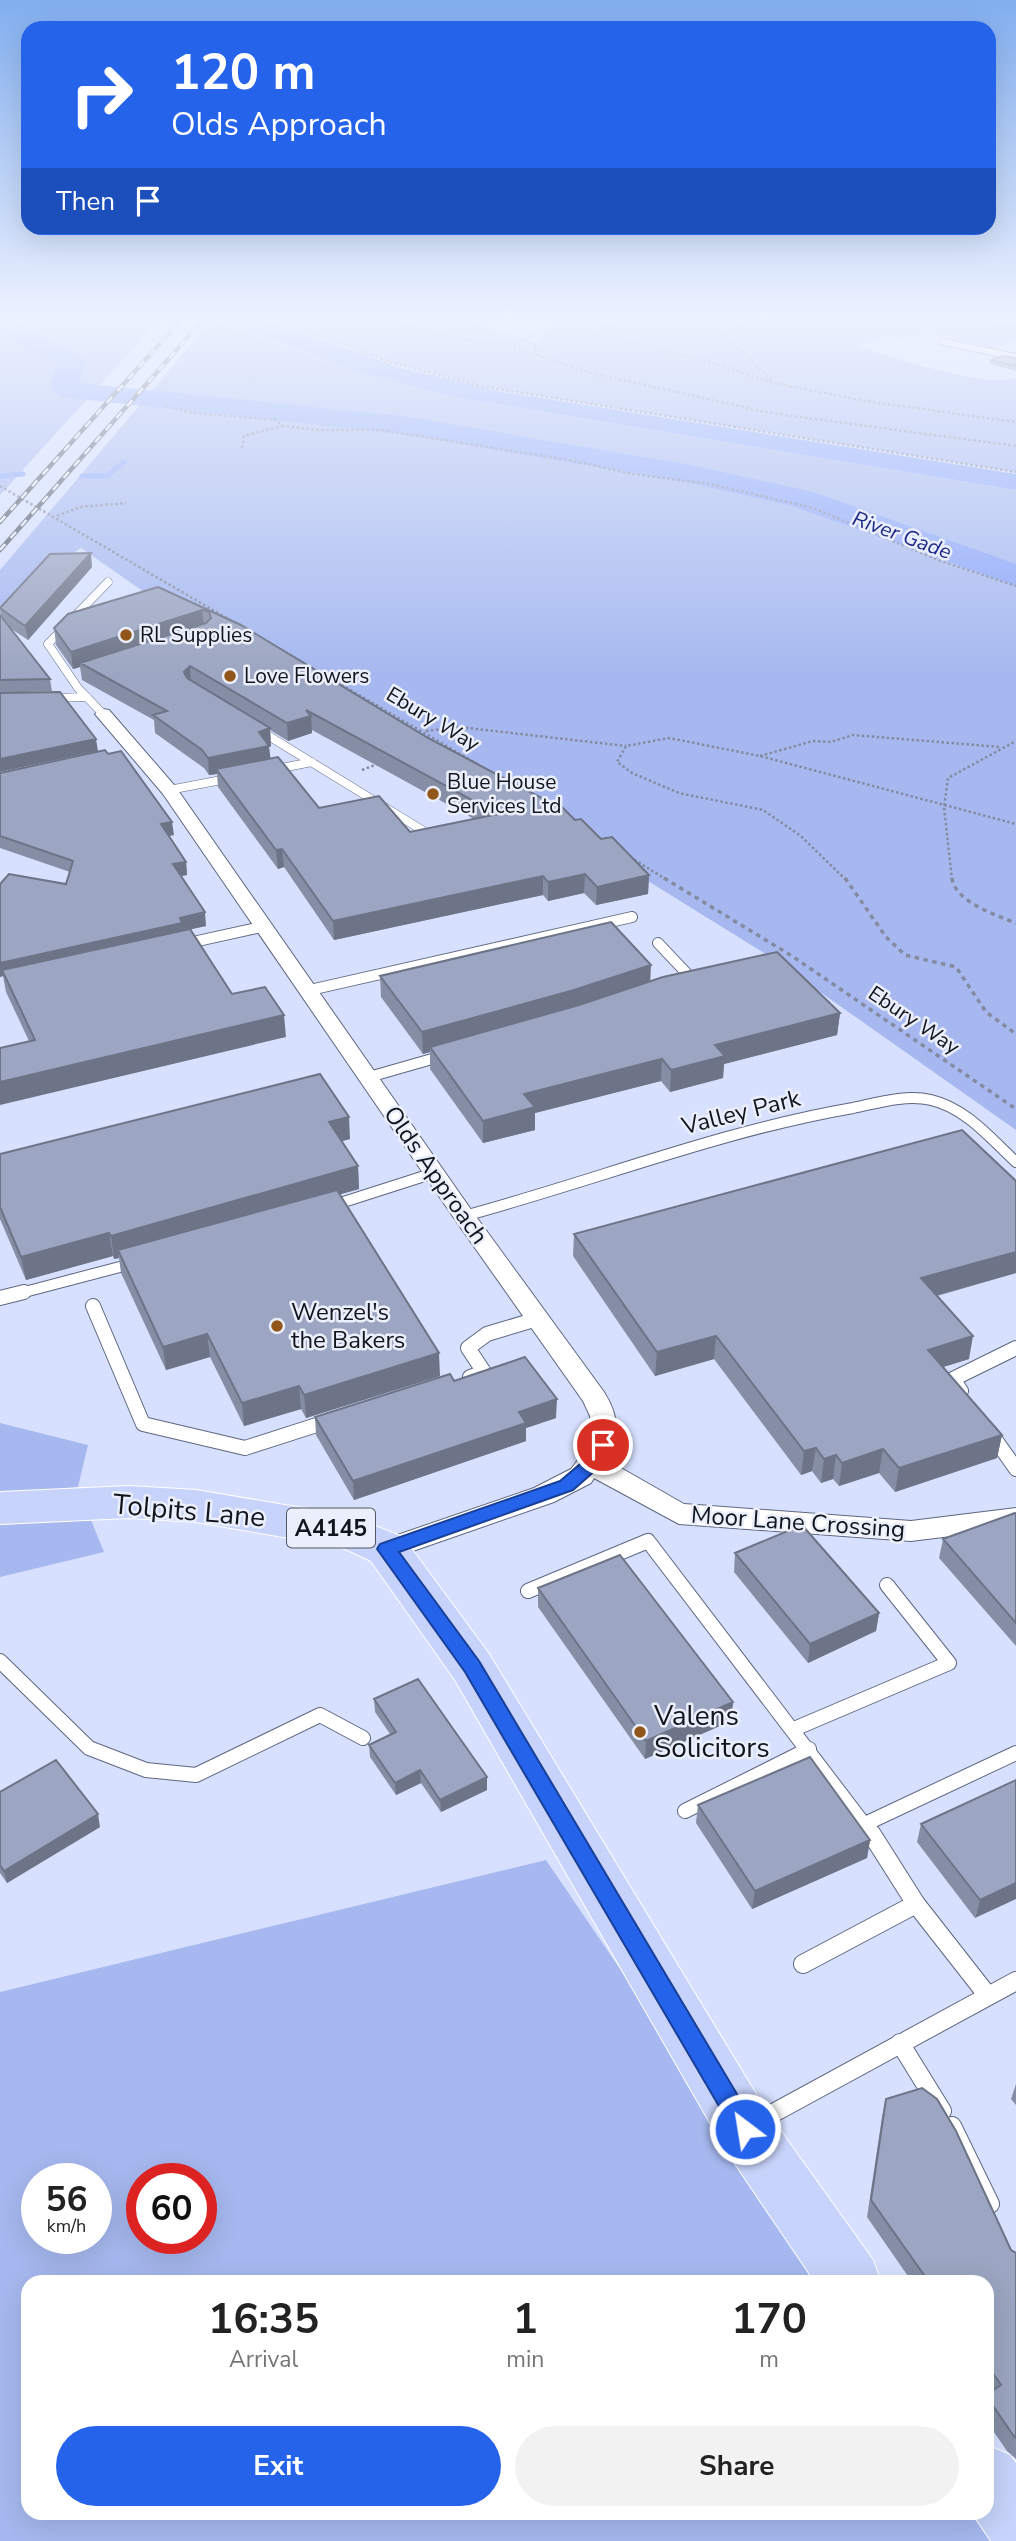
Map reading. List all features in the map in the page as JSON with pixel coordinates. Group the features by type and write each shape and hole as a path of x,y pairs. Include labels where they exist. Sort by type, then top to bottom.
{"main road":[{"name":"Tolpits Lane","path":"0,1508 129,1502 196,1506 350,1532 387,1549 472,1667 745,2129 846,2275"},
{"path":"994,2488 1016,2520"}],"street":[{"name":"Olds Approach","path":"103,714 127,751 169,790 464,1216 594,1398 603,1416 603,1445 592,1464"},
{"name":"Moor Lane Crossing","path":"592,1464 679,1514 911,1531 1016,1518"},
{"path":"387,1549 567,1486 592,1464"}],"lane":[{"path":"103,714 70,677 48,644 108,582"},
{"path":"70,677 80,674"},
{"path":"36,698 87,697"},
{"path":"252,726 422,830"},
{"path":"260,772 312,762"},
{"path":"169,790 247,775"},
{"path":"310,990 632,917"},
{"path":"173,947 265,926"},
{"path":"657,943 693,980 680,984"},
{"path":"369,1077 459,1052"},
{"name":"Valley Park","path":"464,1216 517,1203 674,1150 810,1115 910,1099 935,1100 953,1109 1016,1162"},
{"path":"323,1209 434,1173"},
{"path":"0,1298 149,1259"},
{"path":"93,1306 143,1424 245,1448 338,1418"},
{"path":"457,1381 484,1372 468,1348 476,1341 537,1319"},
{"path":"968,1402 953,1380 1016,1348"},
{"path":"984,1424 1016,1468"},
{"path":"528,1591 648,1541 809,1749 865,1824 915,1904 988,1996"},
{"path":"794,1729 949,1663 887,1584"},
{"path":"0,1661 89,1748 146,1770 196,1775 320,1714 363,1738"},
{"path":"685,1811 809,1749"},
{"path":"865,1824 1016,1753"},
{"path":"803,1964 915,1904"},
{"path":"745,2129 1016,1981"},
{"path":"900,2043 962,2143 1000,2226"}],"path":[{"path":"242,448 244,439"},
{"path":"435,439 569,460 632,474 710,484 813,508 938,560 1016,586"},
{"path":"807,439 1016,472"},
{"path":"959,439 1016,446"},
{"name":"Ebury Way","path":"0,486 425,731 487,770"},
{"path":"56,516 80,507 126,503"},
{"path":"425,731 459,727 626,746 669,738 760,756 1016,824"},
{"path":"760,756 813,741 831,742 853,735 1001,747"},
{"path":"1016,741 948,778 944,807 953,884 977,908 1016,923"},
{"path":"429,746 440,742"},
{"path":"626,746 617,762 632,773 679,793 763,810 801,836 841,872 886,937 905,955 956,967 986,1012 1016,1034"},
{"path":"338,778 390,760"},
{"name":"Ebury Way","path":"628,856 792,956 1016,1109"}],"shaded area":[{"path":"0,439 51,439 0,495"},
{"path":"111,439 706,439 1016,490 1016,1130 769,956 532,809 160,603 81,548 52,567 0,624 0,570"},
{"path":"706,439 795,439 1016,474 1016,490"},
{"path":"807,439 1016,439 1016,472"},
{"path":"0,1423 88,1445 78,1487 0,1495"},
{"path":"91,1520 104,1552 0,1577 0,1525"},
{"path":"546,1860 828,2275 21,2275 21,2520 993,2520 1010,2541 0,2541 0,1992"}],"building":[{"path":"91,553 25,626 0,608 50,554"},
{"path":"158,587 241,625 428,738 551,803 557,802 575,820 581,819 601,839 612,837 649,875 597,887 585,874 548,882 543,876 333,921 282,849 276,850 216,769 278,757 319,808 379,796 410,832 498,814 306,710 311,716 287,723 190,666 184,672 187,678 270,728 259,732 269,746 208,758 202,750 153,715 167,711 80,663 206,623 211,618 209,612 202,610 71,652 54,628 68,614"},
{"path":"0,615 50,679 0,680"},
{"path":"60,692 96,739 0,759 0,693"},
{"path":"105,750 108,754 121,751 172,822 161,824 186,862 173,864 205,912 180,918 182,923 0,963 0,884 9,874 66,884 73,861 0,836 0,773"},
{"path":"611,922 651,965 574,990 422,1032 380,976"},
{"path":"190,929 232,994 265,987 284,1015 0,1082 0,1048 35,1040 2,970"},
{"path":"777,952 840,1013 715,1045 725,1056 671,1070 662,1059 524,1094 535,1107 483,1121 430,1047 579,1005 663,977"},
{"path":"320,1074 349,1117 329,1122 358,1166 111,1236 109,1233 21,1257 0,1207 0,1154"},
{"path":"962,1130 1016,1181 1016,1252 921,1278 973,1336 928,1350 1002,1435 899,1468 883,1449 842,1463 836,1455 824,1459 816,1448 804,1451 716,1336 657,1352 574,1234"},
{"name":"Wenzel's the Bakers","path":"337,1190 439,1353 304,1395 299,1386 242,1403 207,1334 163,1347 118,1250"},
{"path":"525,1357 557,1399 519,1412 526,1423 353,1481 315,1417 450,1374 454,1381"},
{"path":"1016,1514 1016,1623 943,1539"},
{"path":"802,1525 879,1613 810,1644 735,1553"},
{"path":"620,1555 733,1702 646,1741 538,1588"},
{"path":"418,1679 487,1777 440,1800 420,1770 395,1783 369,1745 396,1732 374,1699"},
{"path":"810,1757 870,1840 755,1891 698,1805"},
{"path":"56,1760 98,1814 4,1871 0,1865 0,1792"},
{"path":"1016,1780 1016,1883 980,1900 921,1824"},
{"path":"922,2088 937,2099 956,2131 1011,2250 1016,2253 1016,2438 994,2407 994,2390 1001,2385 994,2375 994,2275 924,2275 871,2200 886,2099"}],"waterway":[{"name":"River Gade","path":"482,439 686,473 802,499 1016,576"},
{"path":"82,476 107,476 124,462"},
{"path":"0,476 23,474"}],"railway":[{"path":"0,522 75,439"},
{"path":"0,550 98,439"}],"place":[{"name":"RL Supplies","path":"126,635"},
{"name":"Love Flowers","path":"230,676"},
{"name":"Blue House Services Ltd","path":"433,794"},
{"name":"Wenzel's the Bakers","path":"277,1326"},
{"name":"Valens Solicitors","path":"640,1732"}],"route":[{"path":"603,1445 592,1464 567,1486 387,1549 472,1667 745,2129"}]}
